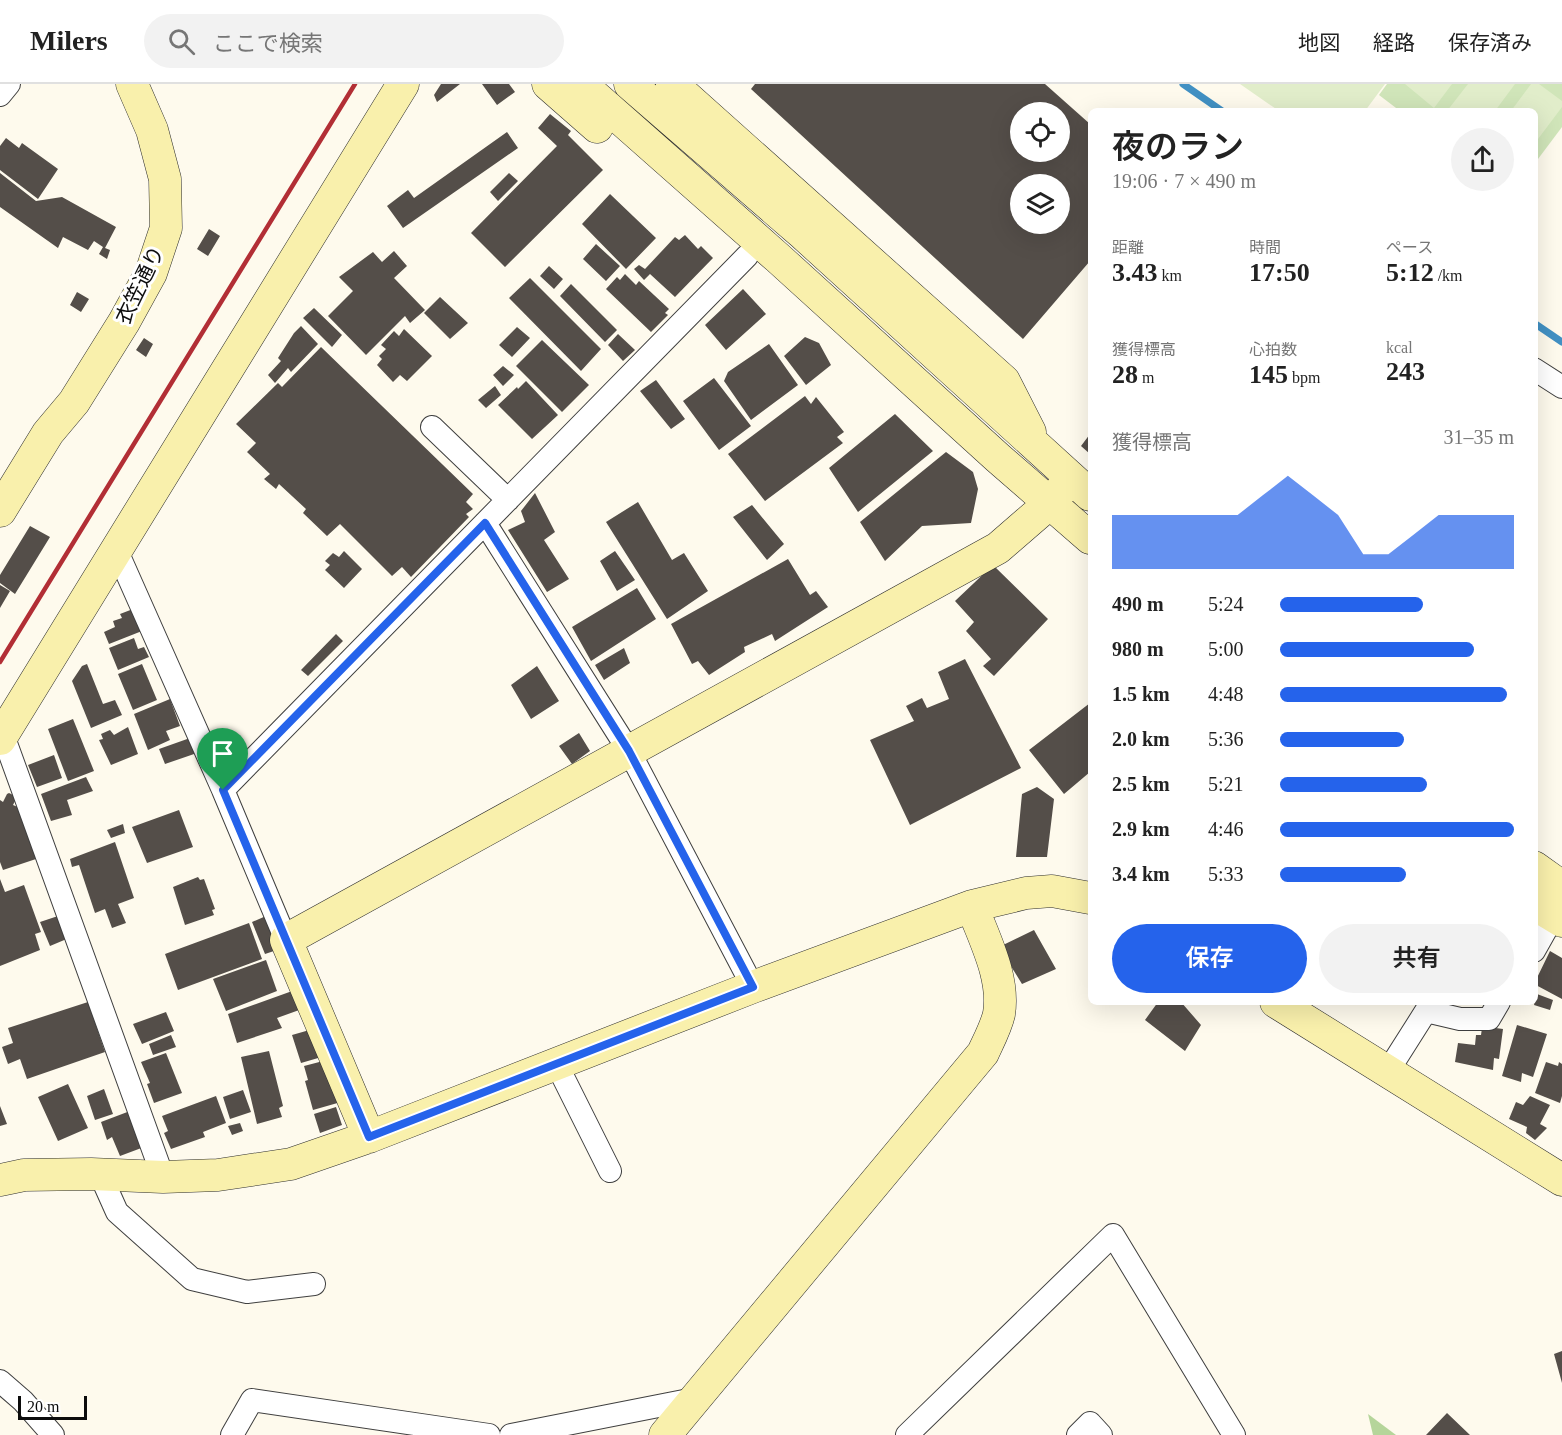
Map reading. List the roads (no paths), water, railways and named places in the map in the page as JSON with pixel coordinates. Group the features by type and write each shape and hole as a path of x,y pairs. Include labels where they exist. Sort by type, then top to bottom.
{"street":[{"path":"0,95 9,84"},
{"name":"衣笠通り","path":"48,433 60,390 112,309 136,264 150,223 149,181 138,140 114,84"},
{"name":"衣笠通り","path":"0,511 48,433 74,402 123,322 151,273 166,228 165,179 152,130 132,84"},
{"path":"163,1177 1,737 403,84"},
{"path":"548,84 747,256 902,400 998,458"},
{"path":"581,84 1088,536"},
{"path":"286,940 998,548 1050,503 1081,486 803,234 630,84"},
{"path":"672,84 1004,381 1040,451"},
{"path":"223,790 747,256"},
{"path":"1538,372 1562,387"},
{"path":"432,427 508,500"},
{"path":"485,523 629,751 753,987"},
{"path":"116,549 223,790 369,1137"},
{"path":"1538,870 1562,887"},
{"path":"0,1180 24,1175 100,1174 163,1177 218,1175 291,1164 369,1137 753,987 972,906 1026,893 1052,891 1088,898"},
{"path":"666,1435 983,1053 999,1014 1000,994 997,972 972,906"},
{"path":"1538,942 1550,914"},
{"path":"1281,1005 1562,1180"},
{"path":"1388,1071 1426,1011 1460,1019 1489,1018 1497,1005"},
{"path":"556,1063 610,1171"},
{"path":"100,1174 117,1212 192,1279 247,1292 314,1284"},
{"path":"907,1435 1113,1236 1234,1435"},
{"path":"0,1381 23,1401 53,1435"},
{"path":"511,1435 694,1399"},
{"path":"232,1435 252,1400 371,1426 489,1435"},
{"path":"1078,1435 1090,1423 1101,1435"}],"waterway":[{"path":"1183,84 1218,108"},
{"path":"1538,326 1562,342"}],"railway":[{"path":"0,662 355,84"}]}
